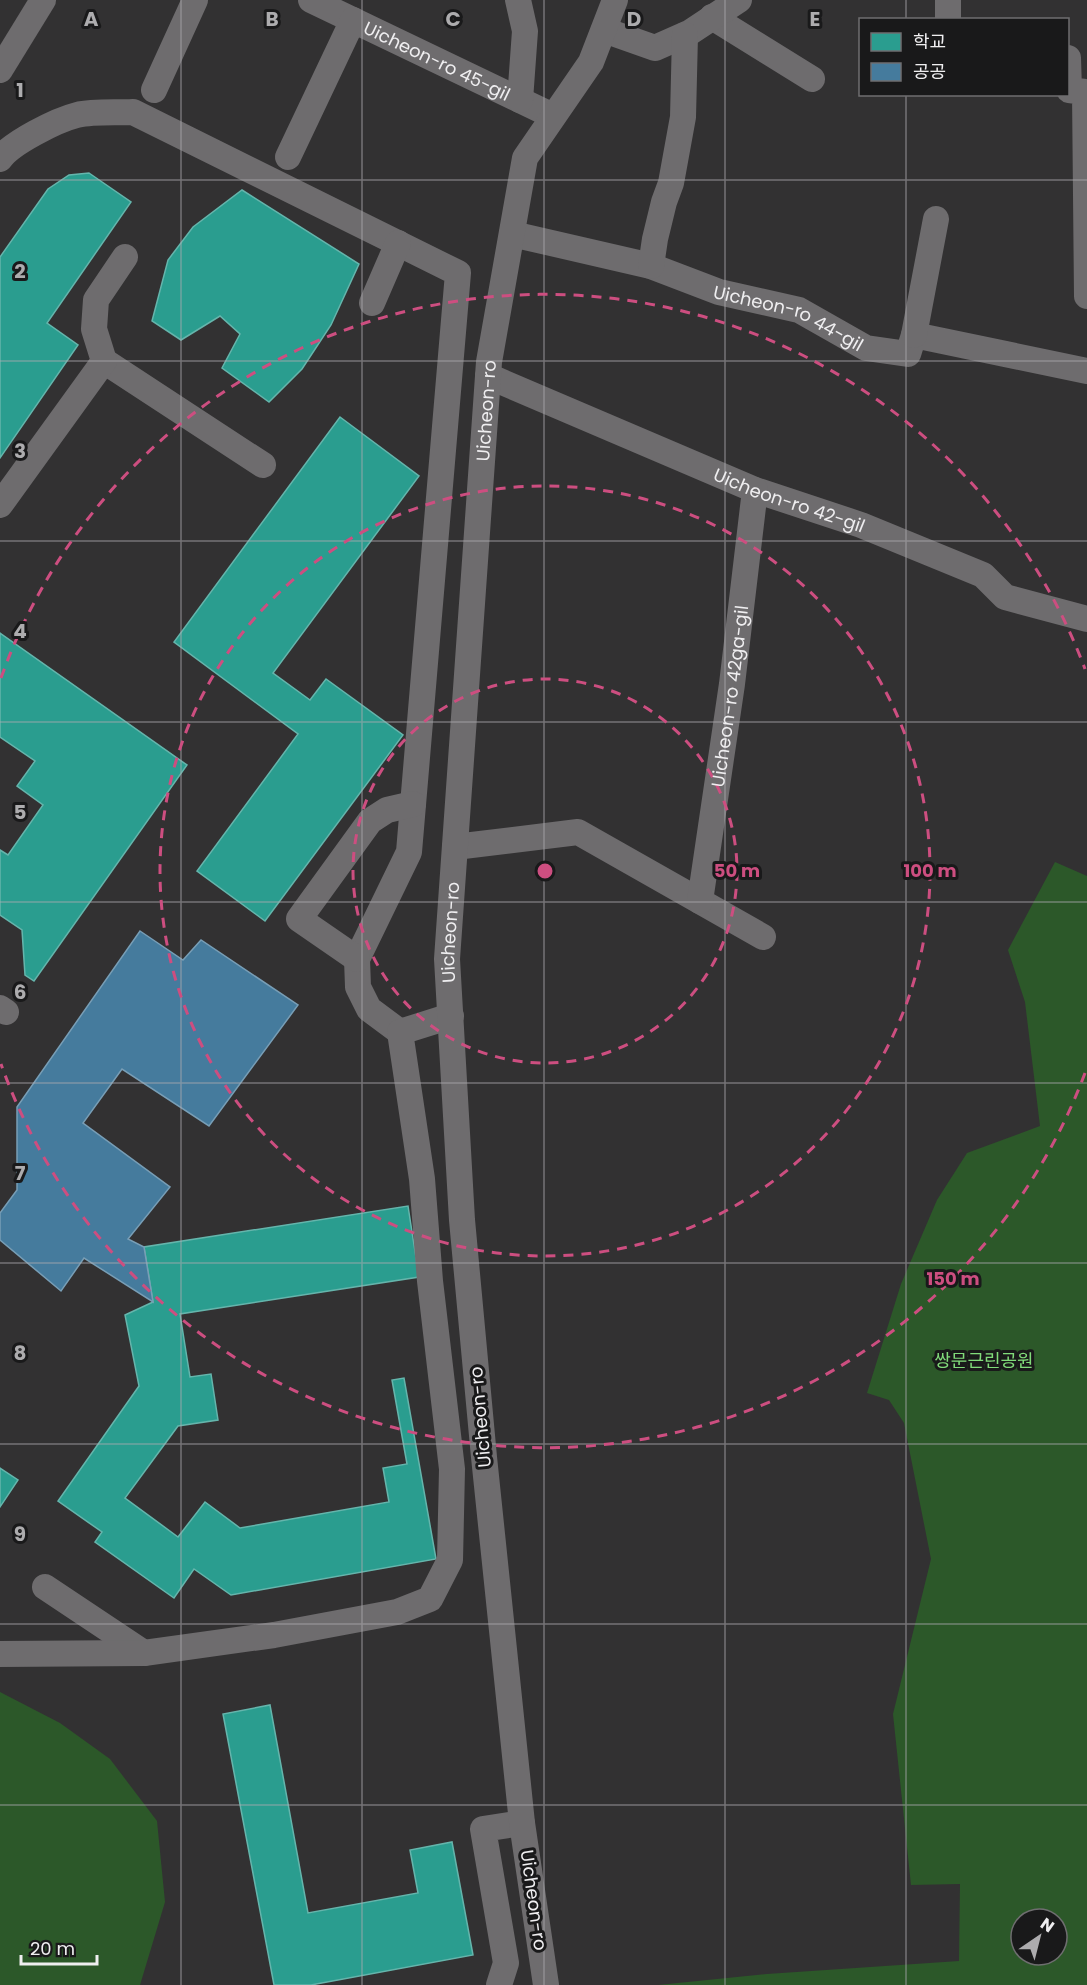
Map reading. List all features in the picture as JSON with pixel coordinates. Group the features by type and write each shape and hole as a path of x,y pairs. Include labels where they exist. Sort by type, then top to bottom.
{"street":[{"path":"0,70 43,0"},
{"path":"154,90 195,0"},
{"name":"Uicheon-ro 45-gil","path":"311,0 553,116"},
{"name":"Uicheon-ro 45-gil","path":"518,0 525,31 520,100"},
{"name":"Uicheon-ro","path":"546,1985 522,1823 502,1640 464,1244 447,959 488,376 525,158 591,62 615,0"},
{"path":"604,30 655,48 685,35 739,0"},
{"path":"948,0 948,18"},
{"path":"712,17 812,79"},
{"name":"Uicheon-ro 45-gil","path":"288,157 353,20"},
{"path":"651,266 664,202 672,183 683,117 685,35"},
{"path":"1069,66 1087,69"},
{"path":"1069,90 1085,92 1087,296"},
{"path":"0,159 5,151 36,132 77,115 133,112 458,273 409,852 357,959 358,987 369,1009 400,1032 422,1179 430,1281 452,1469 450,1560 430,1599 397,1612 274,1635 144,1653 0,1654"},
{"path":"936,219 914,335 1086,367"},
{"name":"Uicheon-ro 44-gil","path":"512,234 651,266 719,291 799,310 866,348 908,354 914,335"},
{"path":"372,303 398,243"},
{"path":"125,257 96,300 94,329 104,361 262,465"},
{"path":"0,505 104,361"},
{"name":"Uicheon-ro 42-gil","path":"488,376 755,490 861,525 983,575 1005,597 1087,619"},
{"name":"Uicheon-ro 42ga-gil","path":"700,901 732,684 755,490"},
{"path":"357,959 299,919 370,821 387,810 413,804"},
{"path":"456,848 578,832 763,937"},
{"path":"400,1032 451,1016"},
{"path":"45,1587 144,1653"},
{"path":"499,1985 506,1963 483,1829 522,1823"}],"green space":[{"name":"쌍문근린공원","path":"1055,862 1087,876 1087,1985 658,1985 767,1974 959,1961 960,1884 911,1885 893,1714 931,1559 904,1423 889,1400 867,1393 901,1284 937,1200 967,1153 1040,1126 1025,1002 1008,950"},
{"path":"0,1692 60,1723 110,1759 157,1821 165,1902 140,1985 0,1985"}],"building: 학교":[{"path":"89,173 131,202 47,323 78,345 0,458 0,257 48,189 69,175"},
{"path":"242,190 359,264 331,325 302,369 269,402 222,368 240,334 220,316 181,340 152,321 168,260 193,227"},
{"path":"340,417 419,476 273,673 310,700 326,679 403,735 265,921 197,871 298,734 174,642"},
{"path":"0,633 187,765 34,981 25,975 22,930 0,915 0,850 8,855 43,805 17,786 35,761 0,737"},
{"path":"408,1206 419,1277 180,1314 190,1377 211,1374 218,1420 178,1426 125,1498 178,1537 205,1502 240,1528 389,1502 383,1468 407,1464 392,1380 404,1378 436,1559 231,1595 194,1569 174,1598 95,1542 102,1532 58,1501 139,1386 125,1315 153,1302 144,1247"},
{"path":"0,1468 18,1480 0,1507"},
{"path":"270,1705 308,1913 418,1893 410,1850 452,1842 473,1955 311,1985 274,1985 223,1714"}],"building: 공공":[{"path":"140,931 183,960 201,940 298,1005 209,1126 122,1069 83,1123 170,1187 128,1239 144,1247 153,1302 84,1258 61,1291 0,1240 0,1213 17,1190 17,1107"}]}
